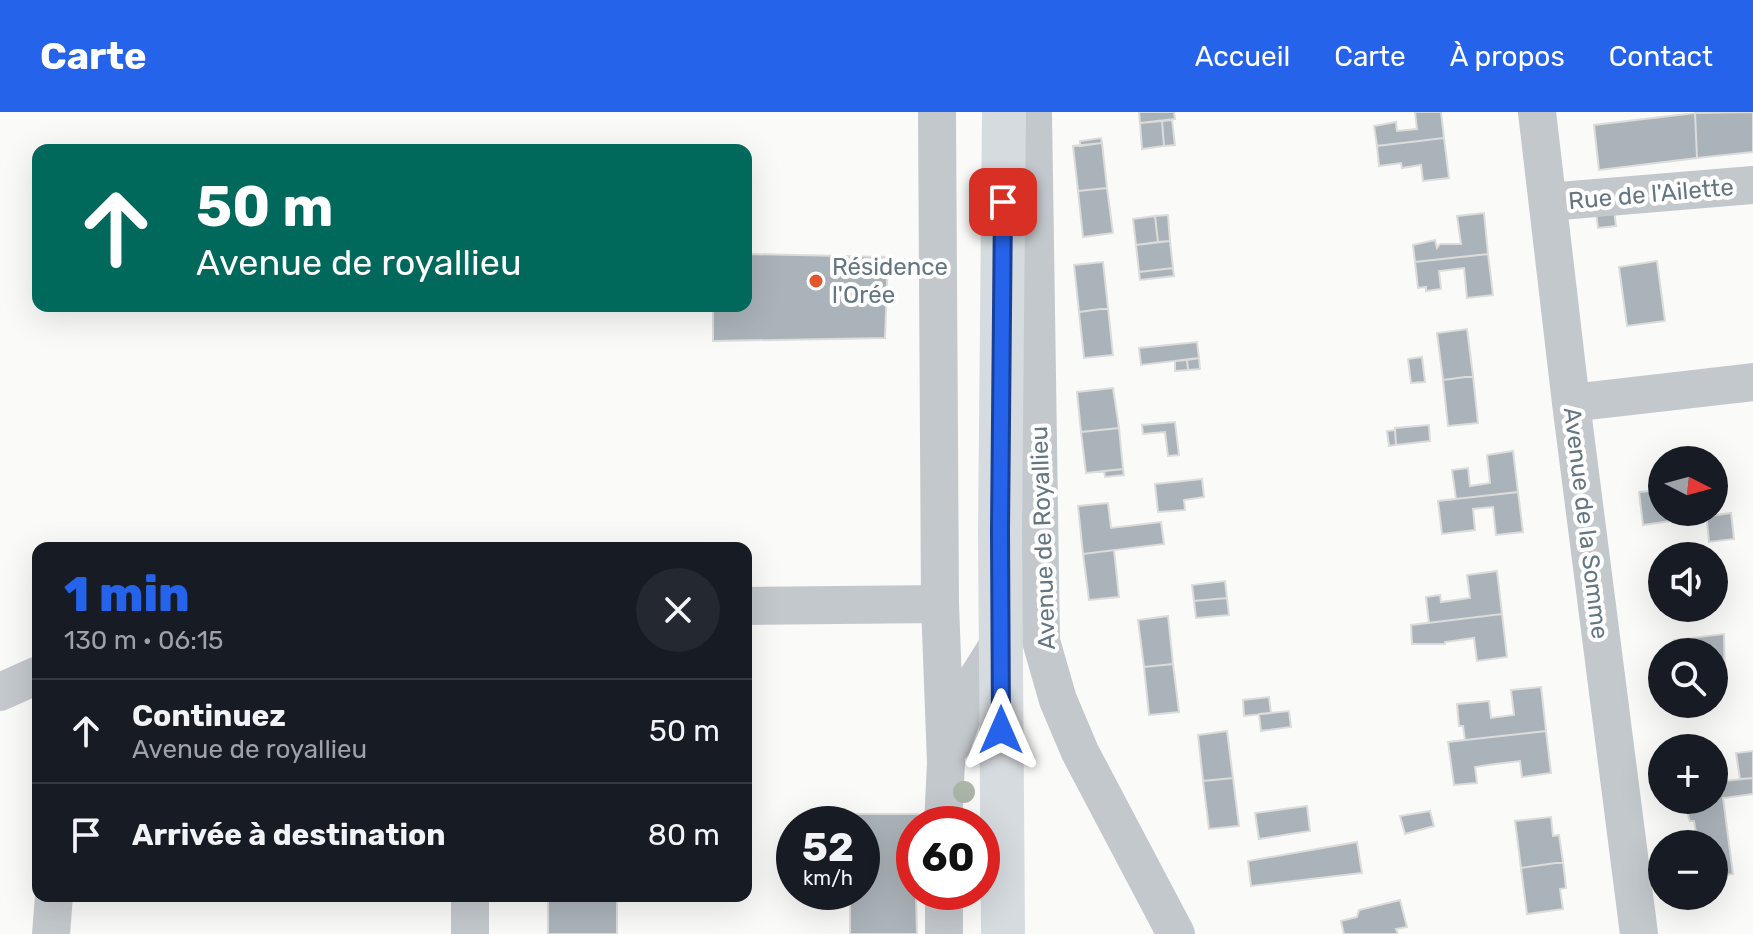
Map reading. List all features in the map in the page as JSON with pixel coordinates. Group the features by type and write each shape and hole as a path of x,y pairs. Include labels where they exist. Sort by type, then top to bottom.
{"main road":[{"name":"Avenue de Royallieu","path":"977,112 982,283 1000,531"},
{"name":"Avenue de Royallieu","path":"1000,531 1004,112"},
{"path":"1000,531 1003,934"}],"street":[{"path":"937,112 940,604 946,763 944,806"},
{"name":"Avenue de Royallieu","path":"1033,112 1041,641 1058,700 1080,752 1176,934"},
{"name":"Avenue de la Somme","path":"1537,112 1639,934"},
{"name":"Rue de l'Ailette","path":"1548,202 1753,185"},
{"path":"1571,403 1753,382"},
{"path":"752,606 940,604"},
{"path":"946,763 975,682 1000,642"},
{"path":"0,692 32,678"},
{"path":"51,934 54,902"},
{"path":"470,902 470,934"},
{"path":"944,910 944,934"}],"building":[{"path":"1139,112 1174,112 1175,119 1140,123"},
{"path":"1415,112 1441,112 1444,138 1377,146 1374,126 1396,122 1397,131 1417,129"},
{"path":"1753,112 1753,152 1697,158 1695,113"},
{"path":"1695,113 1697,158 1599,170 1594,125"},
{"path":"1172,120 1175,145 1164,146 1162,121"},
{"path":"1162,121 1164,146 1142,149 1140,123"},
{"path":"1101,138 1102,143 1080,146 1080,141"},
{"path":"1444,138 1449,178 1423,181 1421,165 1402,168 1401,163 1379,166 1377,146"},
{"path":"1102,143 1107,188 1078,191 1073,146"},
{"path":"1107,188 1113,233 1083,237 1078,191"},
{"path":"1614,210 1616,226 1598,228 1596,212"},
{"path":"1484,213 1488,254 1415,262 1413,245 1435,240 1437,248 1440,244 1461,244 1457,216"},
{"path":"1168,215 1170,241 1158,242 1155,216"},
{"path":"1155,216 1158,242 1136,245 1133,219"},
{"path":"1170,241 1173,268 1139,272 1136,245"},
{"name":"Résidence l'Orée","path":"752,254 888,257 885,338 713,341 713,312 752,312"},
{"path":"1488,254 1493,295 1467,298 1464,268 1439,271 1441,289 1426,291 1426,287 1418,288 1415,262"},
{"path":"1657,261 1665,321 1627,326 1619,267"},
{"path":"1103,262 1108,308 1079,312 1074,265"},
{"path":"1173,268 1174,276 1140,280 1139,272"},
{"path":"1108,308 1113,355 1084,358 1079,312"},
{"path":"1467,329 1473,376 1443,380 1437,333"},
{"path":"1197,342 1199,358 1141,365 1139,348"},
{"path":"1422,357 1425,382 1411,383 1408,359"},
{"path":"1199,358 1200,369 1188,370 1187,360"},
{"path":"1187,360 1188,370 1175,371 1175,361"},
{"path":"1473,376 1478,423 1448,426 1443,380"},
{"path":"1113,388 1119,428 1081,432 1077,392"},
{"path":"1175,422 1179,455 1168,456 1165,432 1143,434 1142,425"},
{"path":"1429,425 1430,441 1396,445 1395,428"},
{"path":"1119,428 1123,469 1086,473 1081,432"},
{"path":"1395,430 1396,445 1389,446 1387,431"},
{"path":"1513,451 1518,492 1456,499 1452,470 1468,468 1470,486 1490,483 1487,455"},
{"path":"1123,469 1124,475 1105,477 1104,471"},
{"path":"1202,479 1204,497 1184,500 1185,510 1158,512 1155,484"},
{"path":"1648,491 1648,524 1643,525 1639,492"},
{"path":"1518,492 1523,532 1496,535 1493,507 1473,509 1475,530 1442,534 1438,501"},
{"path":"1108,503 1111,528 1161,522 1164,544 1083,554 1078,506"},
{"path":"1728,513 1731,513 1734,539 1709,542 1707,526 1728,526"},
{"path":"1114,550 1119,597 1089,600 1083,554"},
{"path":"1497,571 1502,614 1429,623 1426,597 1440,595 1441,602 1470,598 1467,575"},
{"path":"1225,581 1227,598 1194,601 1192,585"},
{"path":"1227,598 1229,615 1196,618 1194,601"},
{"path":"1502,614 1507,657 1477,661 1474,638 1445,644 1412,644 1411,625"},
{"path":"1168,616 1173,664 1144,667 1138,620"},
{"path":"1724,634 1724,638 1691,638"},
{"path":"1173,664 1179,712 1149,715 1144,667"},
{"path":"1541,687 1546,731 1465,740 1463,726 1459,726 1457,704 1489,701 1491,718 1514,715 1511,690"},
{"path":"1269,697 1271,713 1244,716 1243,700"},
{"path":"1289,711 1291,727 1261,731 1259,714"},
{"path":"1227,731 1233,778 1203,781 1198,735"},
{"path":"1546,731 1551,773 1522,777 1520,761 1495,764 1475,767 1477,783 1454,785 1448,742"},
{"path":"1753,751 1753,778 1740,779 1736,753"},
{"path":"1233,778 1239,826 1209,829 1203,781"},
{"path":"1753,778 1753,794 1728,797 1728,781"},
{"path":"1307,806 1310,831 1259,839 1255,813"},
{"path":"1430,811 1434,826 1405,834 1400,816"},
{"path":"880,814 896,814 896,910 916,910 917,934 850,934 850,910 880,910"},
{"path":"1725,814 1727,830 1696,830 1694,821 1690,821 1688,815"},
{"path":"1551,817 1553,836 1559,835 1563,862 1521,868 1515,821"},
{"path":"1728,836 1733,874 1728,875"},
{"path":"1357,842 1362,873 1251,886 1248,861"},
{"path":"1563,862 1566,888 1560,889 1563,909 1527,914 1521,868"},
{"path":"1400,900 1407,927 1396,929 1398,934 1344,934 1341,921 1357,917 1359,910"},
{"path":"548,902 617,902 617,934 548,934"}],"place":[{"name":"Résidence l'Orée","path":"816,281"}],"route":[{"path":"1001,730 1003,202"}]}
